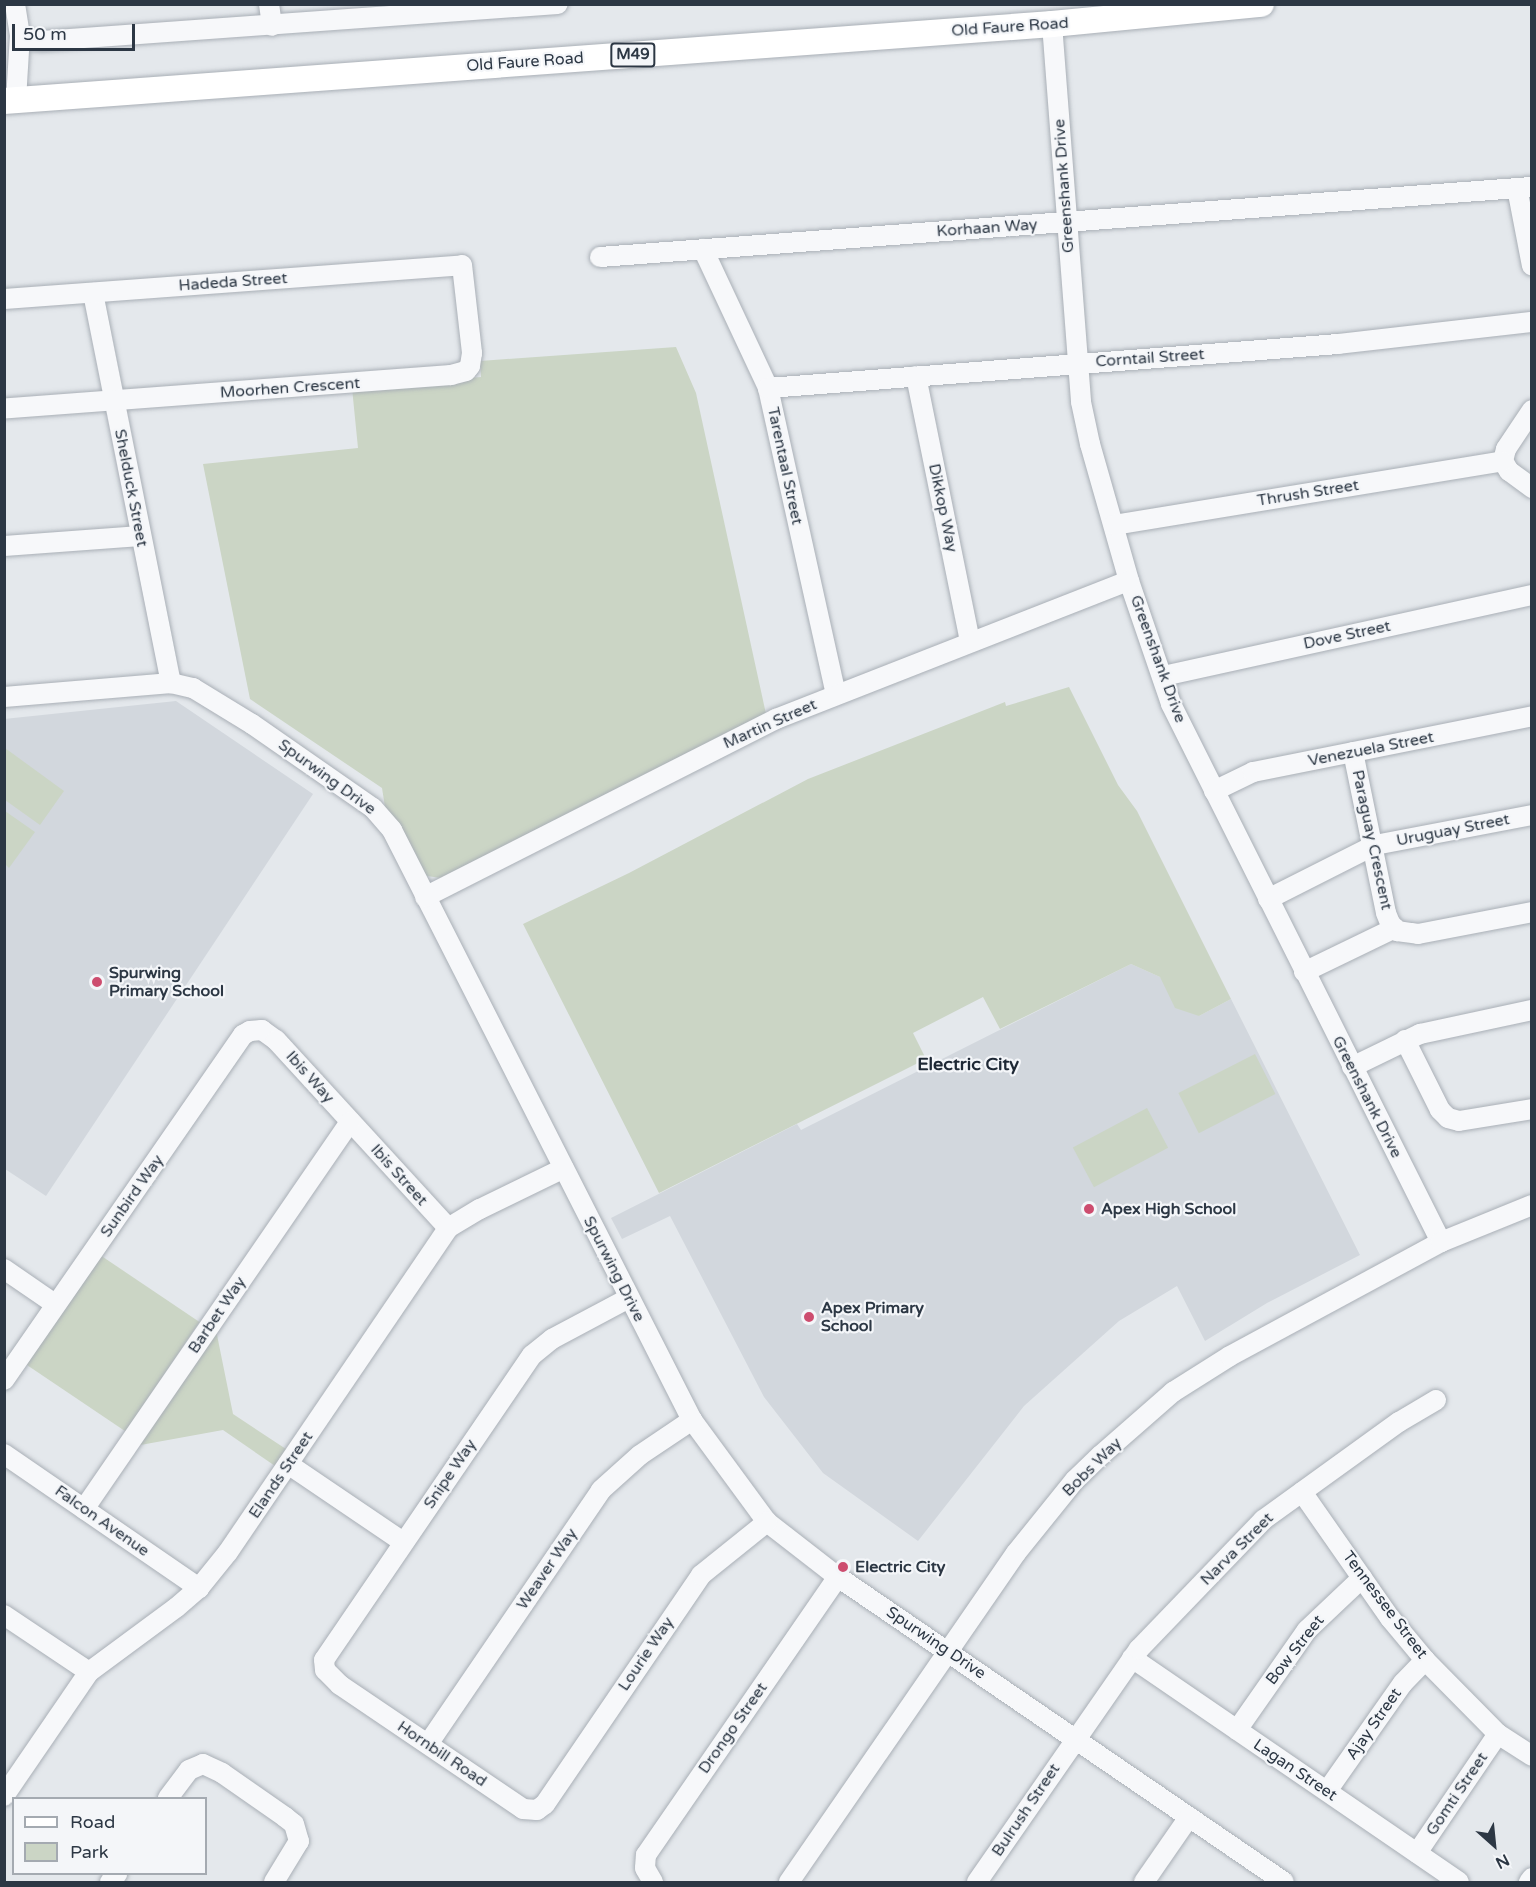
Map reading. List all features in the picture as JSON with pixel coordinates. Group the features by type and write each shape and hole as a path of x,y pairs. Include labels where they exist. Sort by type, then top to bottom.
{"main road":[{"name":"Old Faure Road","path":"10,100 1052,24 1249,5"}],"street":[{"path":"10,100 20,34 15,4"},
{"path":"269,4 272,26"},
{"path":"20,34 29,40 42,41 558,4"},
{"name":"Greenshank Drive","path":"1052,24 1077,364 1090,444 1129,581 1171,704 1441,1242"},
{"path":"1524,187 1532,266"},
{"name":"Korhaan Way","path":"600,257 1524,187"},
{"name":"Tarentaal Street","path":"703,249 768,388 836,694"},
{"name":"Hadeda Street","path":"4,299 462,265"},
{"name":"Moorhen Crescent","path":"4,409 459,374 470,366 472,353 462,265"},
{"name":"Shelduck Street","path":"93,293 171,683"},
{"name":"Corntail Street","path":"768,388 1338,344 1532,322"},
{"name":"Dikkop Way","path":"916,376 970,641"},
{"path":"1532,410 1506,449 1503,461 1509,471 1532,488"},
{"name":"Thrush Street","path":"1114,525 1503,461"},
{"path":"4,546 141,536"},
{"name":"Martin Street","path":"425,897 776,719 970,641 1129,581"},
{"name":"Dove Street","path":"1163,676 1532,595"},
{"name":"Spurwing Drive","path":"4,697 171,683 208,696 373,808 392,830 692,1420 730,1476 767,1522 838,1577 1284,1882"},
{"name":"Venezuela Street","path":"1214,791 1254,772 1532,716"},
{"name":"Paraguay Crescent","path":"1353,752 1374,845 1386,913 1395,928 1407,935 1418,934 1532,912"},
{"name":"Uruguay Street","path":"1268,899 1374,845 1532,815"},
{"path":"1304,972 1395,928"},
{"path":"1352,1067 1405,1040 1436,1029 1532,1010"},
{"name":"Sunbird Way","path":"4,1380 243,1035 255,1029 269,1033"},
{"name":"Ibis Way","path":"269,1033 350,1122"},
{"path":"1405,1040 1440,1110 1448,1118 1459,1121 1532,1109"},
{"name":"Ibis Street","path":"350,1122 448,1228"},
{"name":"Barbet Way","path":"84,1509 350,1122"},
{"name":"Elands Street","path":"4,1796 89,1672 199,1588 228,1552 448,1228 480,1209 564,1168"},
{"name":"Bobs Way","path":"789,1882 1016,1553 1076,1480 1173,1392 1255,1341 1441,1242 1532,1205"},
{"path":"4,1269 56,1304"},
{"name":"Snipe Way","path":"340,1685 326,1670 324,1660 532,1355 552,1339 628,1298"},
{"name":"Narva Street","path":"1076,1738 1132,1658 1263,1520 1399,1422 1436,1400"},
{"name":"Weaver Way","path":"428,1744 601,1490 632,1461 692,1420"},
{"name":"Falcon Avenue","path":"4,1454 199,1588"},
{"path":"288,1464 403,1542"},
{"name":"Tennessee Street","path":"1302,1492 1390,1618 1425,1660 1498,1734 1532,1756"},
{"name":"Lourie Way","path":"545,1804 690,1589 714,1562 767,1522"},
{"name":"Drongo Street","path":"653,1882 645,1868 646,1855 838,1577"},
{"name":"Bow Street","path":"1237,1730 1307,1630 1362,1578"},
{"path":"4,1615 89,1672"},
{"name":"Lagan Street","path":"1132,1658 1459,1882"},
{"name":"Ajay Street","path":"1327,1791 1403,1683 1425,1660"},
{"name":"Hornbill Road","path":"340,1685 523,1809 530,1812 545,1804"},
{"name":"Gomti Street","path":"1416,1853 1498,1734"},
{"name":"Bulrush Street","path":"977,1882 1076,1738"},
{"path":"169,1797 189,1770 203,1764 222,1773 294,1824 299,1840 274,1882"},
{"path":"1144,1882 1189,1817"},
{"path":"1529,1882 1532,1878"}],"shaded area":[{"name":"Spurwing Primary School","path":"176,701 313,794 46,1196 5,1169 4,719"},
{"name":"Apex High School","path":"1131,964 1160,977 1199,1016 1231,999 1360,1255 1267,1303 1205,1341 1177,1286 1119,1321 1024,1406 918,1541 823,1473 764,1397 670,1216 622,1239 611,1218 797,1124 801,1130"}],"green space":[{"path":"676,347 696,393 766,714 441,878 427,876 421,870 394,818 385,807 382,788 250,699 203,464 358,448 352,388 481,377 480,361"},
{"path":"1069,687 1118,785 1137,811 1231,999 1199,1016 1175,1008 1160,977 1131,964 1000,1029 983,997 913,1033 926,1059 659,1193 523,924 629,873 808,779 1005,702 1006,706"},
{"path":"5,748 64,791 40,825 5,800"},
{"path":"5,811 35,832 9,868 5,864"},
{"path":"1255,1054 1275,1094 1199,1133 1178,1093"},
{"path":"1147,1108 1168,1148 1094,1187 1073,1147"},
{"path":"100,1255 199,1322 126,1432 26,1364"},
{"path":"216,1330 233,1414 289,1451 278,1468 223,1430 135,1446"}],"place":[{"name":"Spurwing Primary School","path":"97,982"},
{"name":"Apex High School","path":"1089,1209"},
{"name":"Apex Primary School","path":"809,1317"},
{"name":"Electric City","path":"843,1567"}],"district":[{"name":"Electric City","path":"968,1064"}]}
